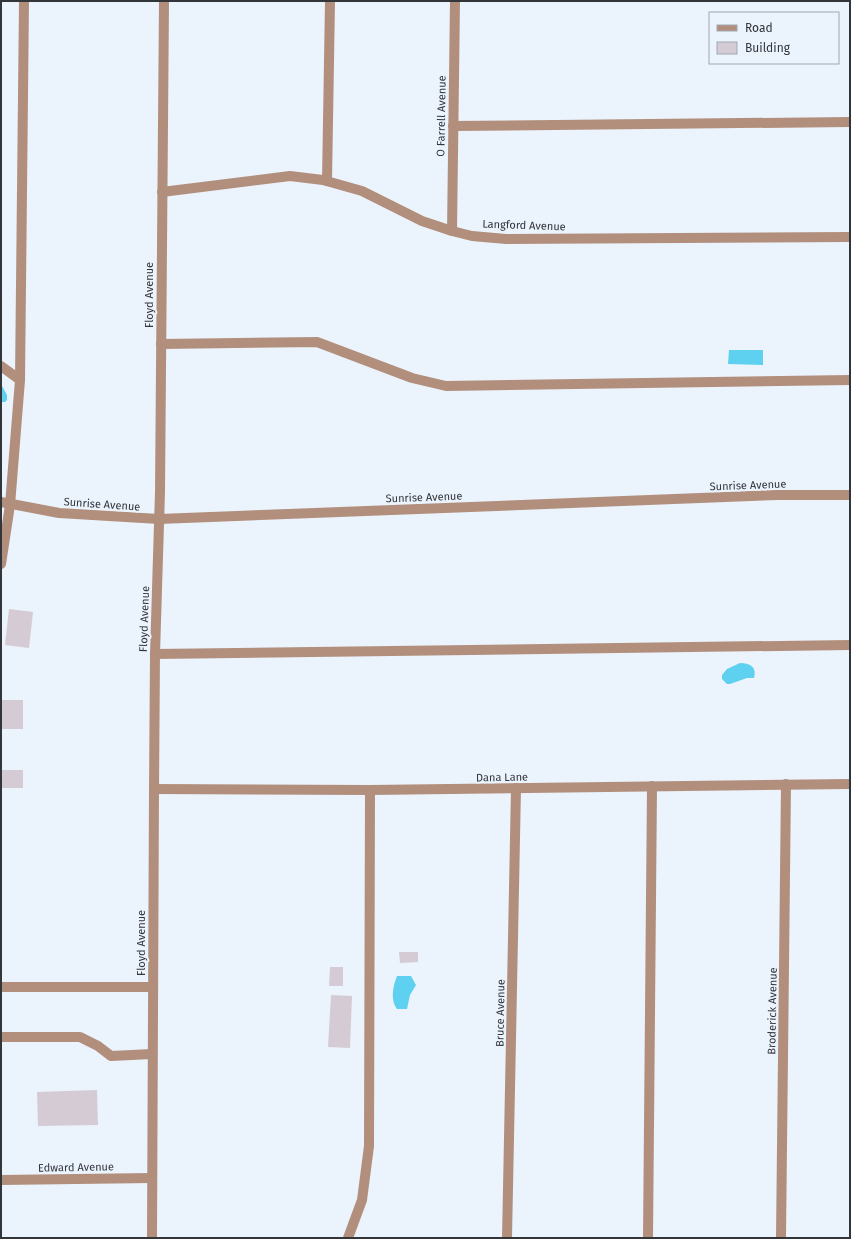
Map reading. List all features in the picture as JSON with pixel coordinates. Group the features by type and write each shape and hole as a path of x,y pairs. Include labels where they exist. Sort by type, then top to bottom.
{"street":[{"path":"1,564 5,503 20,380 24,1"},
{"name":"Floyd Avenue","path":"152,1238 155,654 159,519 164,1"},
{"path":"327,181 330,1"},
{"name":"O Farrell Avenue","path":"452,231 455,1"},
{"path":"453,126 850,122"},
{"name":"Langford Avenue","path":"162,192 290,176 327,181 362,191 422,221 452,231 472,236 506,239 850,237"},
{"path":"161,344 317,342 412,378 446,386 850,380"},
{"path":"1,366 20,380"},
{"name":"Sunrise Avenue","path":"5,503 59,513 159,519 778,496 850,495"},
{"path":"155,654 850,645"},
{"name":"Broderick Avenue","path":"781,1238 786,784"},
{"name":"Dana Lane","path":"154,789 370,790 850,784"},
{"path":"648,1238 652,786"},
{"name":"Bruce Avenue","path":"507,1238 516,788"},
{"path":"348,1238 362,1200 369,1146 370,790"},
{"path":"1,987 153,987"},
{"path":"1,1038 80,1036 98,1046 111,1056 152,1054"},
{"name":"Edward Avenue","path":"1,1180 152,1178"}],"water":[{"path":"729,350 763,350 763,365 728,364"},
{"path":"1,384 7,395 7,400 5,402 1,402"},
{"path":"740,663 750,665 754,669 754,678 747,678 727,684 722,679 722,675 727,669"},
{"path":"397,976 411,976 416,985 410,995 407,1009 397,1009 393,1001 393,988"}],"building":[{"path":"9,609 33,612 29,648 5,645"},
{"path":"1,700 23,700 23,729 1,729"},
{"path":"1,770 23,770 23,788 1,788"},
{"path":"399,952 418,952 418,962 400,963"},
{"path":"330,967 343,967 343,986 329,986"},
{"path":"331,995 352,996 350,1048 328,1047"},
{"path":"97,1090 98,1125 38,1126 37,1092"}]}
